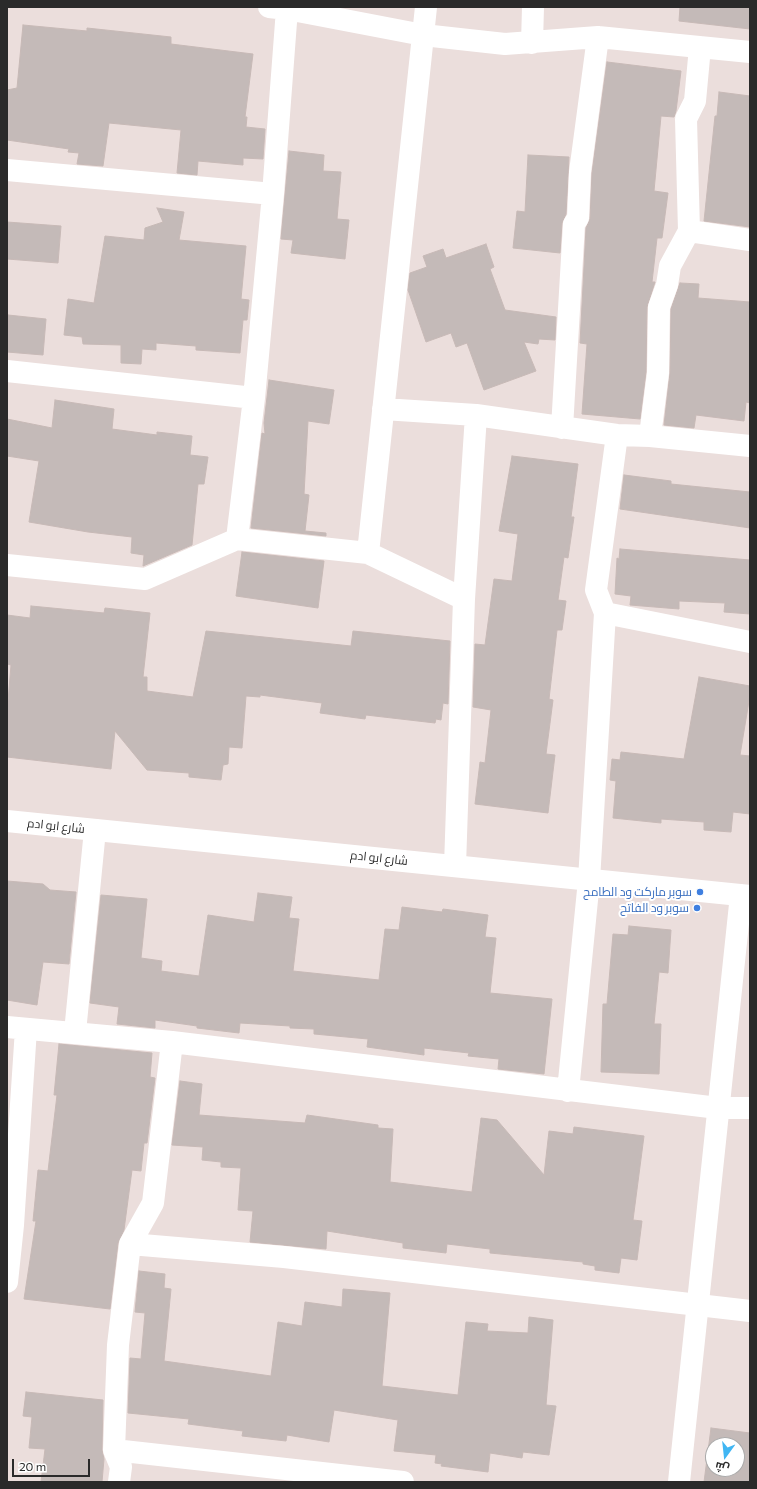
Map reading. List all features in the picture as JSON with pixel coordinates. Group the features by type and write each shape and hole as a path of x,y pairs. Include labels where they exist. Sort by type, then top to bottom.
{"street":[{"path":"368,553 426,7"},
{"path":"532,43 533,7"},
{"path":"237,539 254,398 273,194 278,8 423,35 505,44 598,37 750,52"},
{"path":"562,428 574,224 578,218 580,172 598,37"},
{"path":"650,436 658,373 660,307 667,285 670,266 688,231 686,119 695,101 700,47"},
{"path":"7,170 273,194"},
{"path":"688,231 750,240"},
{"path":"7,371 254,398"},
{"path":"383,409 476,415 617,435 650,436 750,446"},
{"path":"455,866 464,599 476,415"},
{"path":"568,1091 589,880 605,613 596,590 617,435"},
{"path":"7,565 145,579 237,539 368,553 464,599"},
{"path":"605,613 750,642"},
{"name":"شارع ابو ادم","path":"7,821 745,896"},
{"path":"75,1032 95,830"},
{"path":"679,1482 718,1108 745,896"},
{"path":"7,1282 17,1028 75,1032 172,1042 718,1108 750,1108"},
{"path":"119,1482 121,1467 114,1450 118,1345 130,1244 153,1203 172,1042"},
{"path":"130,1244 284,1257 750,1311"},
{"path":"114,1450 403,1482"}],"building":[{"path":"680,7 750,7 750,29 679,21"},
{"path":"23,25 87,31 87,28 171,37 171,44 253,54 245,117 247,117 246,127 265,129 263,159 243,158 243,165 198,161 197,175 177,173 181,130 109,123 103,166 77,164 79,153 68,152 69,149 7,140 7,90 17,88"},
{"path":"607,62 681,71 674,117 661,116 654,191 668,193 662,238 657,238 652,282 655,282 647,307 646,372 640,419 582,414 587,344 580,343 586,228 590,219 592,173"},
{"path":"719,92 750,96 750,227 704,221 715,116 717,116"},
{"path":"289,151 324,155 323,171 341,172 337,219 349,220 345,259 291,253 293,240 281,239"},
{"path":"528,155 569,157 566,214 562,223 560,253 513,248 517,211 525,212"},
{"path":"157,208 184,212 179,240 246,246 241,299 249,300 247,320 243,320 240,353 196,350 196,346 156,343 156,350 142,349 141,364 121,363 121,345 83,344 82,337 64,335 68,299 94,303 105,236 144,240 145,228 163,222"},
{"path":"7,222 61,226 58,263 7,259"},
{"path":"486,244 494,267 490,269 505,310 556,317 555,340 539,339 538,344 524,342 536,371 484,390 467,343 456,347 451,333 426,342 408,290 410,273 427,267 423,256 443,249 446,258"},
{"path":"680,283 699,284 698,298 750,302 750,403 746,402 744,421 696,415 694,428 664,425 670,373 671,309"},
{"path":"8,315 46,319 43,355 7,352"},
{"path":"269,380 334,390 329,424 308,421 304,494 309,495 305,531 326,533 326,536 251,528 262,433 265,434 264,423"},
{"path":"55,400 114,409 112,429 157,435 157,432 192,436 190,455 208,457 204,484 198,484 192,545 143,566 144,555 131,553 132,537 88,532 29,522 39,461 7,456 7,419 52,428"},
{"path":"512,456 578,464 571,517 574,517 568,558 564,557 558,600 566,601 562,630 557,630 549,699 553,700 546,754 555,755 548,813 475,804 480,762 485,763 491,710 473,707 475,644 485,645 494,579 512,581 518,534 499,531"},
{"path":"624,475 671,481 671,484 750,492 750,528 620,509"},
{"path":"620,549 750,560 750,614 724,612 725,603 679,601 679,609 630,605 631,596 615,594 617,558 619,559"},
{"path":"242,552 324,561 318,608 236,596"},
{"path":"31,606 104,613 105,608 150,613 143,677 147,677 147,691 193,697 206,631 351,646 353,631 450,641 448,704 443,703 441,720 436,719 435,723 366,715 365,719 320,713 322,703 260,695 260,697 246,696 242,748 229,747 228,764 223,765 221,780 189,777 189,773 147,770 115,731 111,769 7,757 7,713 11,665 7,664 7,615 30,618"},
{"path":"699,677 750,686 750,695 740,755 750,756 750,814 733,812 731,832 704,830 704,822 661,819 661,823 613,818 616,781 610,780 612,759 620,760 621,752 684,759"},
{"path":"7,881 43,884 50,890 76,892 69,964 43,962 37,1005 7,1000"},
{"path":"258,893 292,897 289,918 299,919 293,971 379,980 385,929 399,930 402,907 442,912 443,909 488,915 485,937 496,938 490,993 552,999 544,1074 498,1069 499,1059 468,1056 469,1053 424,1048 424,1055 367,1047 368,1039 314,1034 314,1029 290,1028 290,1026 240,1023 239,1033 197,1028 197,1026 155,1020 155,1028 117,1024 119,1007 90,1003 101,895 147,899 141,958 162,961 161,971 199,976 208,915 254,922"},
{"path":"629,926 671,930 668,973 659,972 654,1024 661,1024 659,1074 601,1072 603,1004 607,1004 613,934 628,935"},
{"path":"59,1044 152,1053 150,1077 155,1078 147,1143 144,1143 141,1171 132,1170 124,1230 118,1243 110,1309 24,1299 36,1221 33,1221 38,1170 48,1171 57,1095 54,1095"},
{"path":"180,1081 202,1084 199,1115 305,1123 307,1115 378,1125 378,1128 393,1129 390,1182 472,1192 481,1118 497,1120 544,1175 549,1131 573,1134 574,1127 644,1136 633,1220 642,1221 637,1260 621,1258 619,1273 595,1270 595,1266 583,1264 583,1262 490,1253 490,1249 447,1244 446,1253 403,1248 403,1243 327,1231 326,1249 250,1242 253,1211 238,1210 241,1168 221,1167 221,1162 202,1160 203,1147 172,1145"},
{"path":"139,1271 165,1274 164,1288 171,1289 164,1361 271,1376 278,1322 302,1326 305,1302 342,1307 343,1289 390,1293 382,1386 458,1395 466,1322 488,1324 487,1331 528,1333 529,1317 553,1320 546,1405 556,1406 549,1455 523,1452 522,1458 490,1453 488,1472 441,1466 442,1464 435,1463 436,1455 394,1451 398,1420 334,1410 329,1442 287,1435 286,1441 242,1436 243,1431 188,1424 189,1419 128,1413 130,1358 141,1359 145,1313 135,1312"},
{"path":"26,1392 103,1400 102,1450 104,1459 102,1482 41,1482 45,1449 29,1448 32,1417 23,1416"},
{"path":"711,1428 750,1433 750,1482 704,1482 705,1474 705,1477 745,1477 745,1437 710,1437"}],"place":[{"name":"سوبر ماركت ود الطامح","path":"700,892"},
{"name":"سوبر ود الفاتح","path":"697,908"}]}
